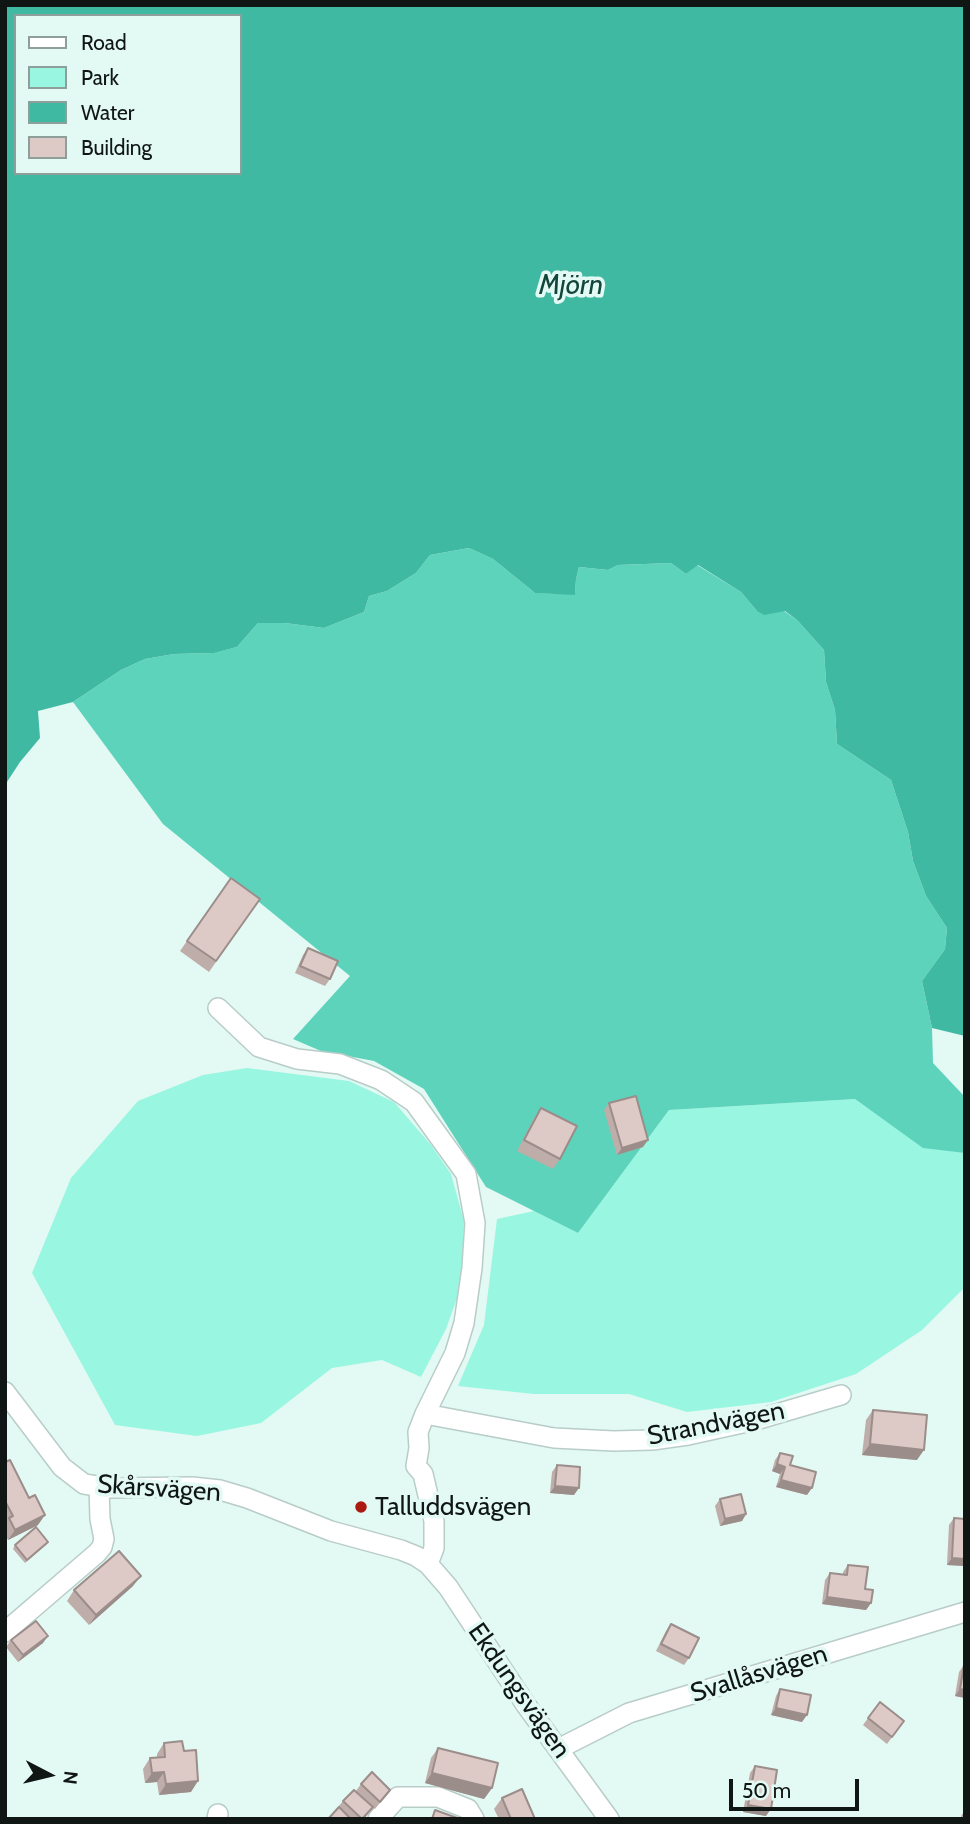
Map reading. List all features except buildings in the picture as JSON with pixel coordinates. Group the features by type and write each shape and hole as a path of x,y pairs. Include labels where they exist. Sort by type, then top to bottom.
{"street":[{"path":"218,1009 258,1047 298,1059 340,1064 392,1087 414,1102 466,1174 475,1223 466,1312 455,1353 418,1432 416,1466 423,1474 434,1521 434,1548 428,1564"},
{"name":"Skårsvägen","path":"5,1392 62,1467 84,1484 99,1487 220,1490 331,1531 401,1550 428,1564"},
{"name":"Strandvägen","path":"425,1414 554,1438 652,1440 756,1420 841,1395"},
{"path":"5,1632 102,1547 104,1539 99,1487"},
{"name":"Ekdungsvägen","path":"428,1564 447,1587 526,1705 609,1819"},
{"name":"Svallåsvägen","path":"559,1750 629,1713 965,1612"},
{"path":"378,1819 398,1797 438,1797 468,1809 474,1819"}],"green space":[{"path":"247,1068 349,1081 394,1102 431,1145 451,1174 464,1221 461,1287 446,1329 421,1377 382,1360 332,1368 261,1423 197,1436 115,1425 32,1273 71,1178 138,1101 203,1075"},
{"path":"855,1099 923,1147 965,1153 965,1287 922,1330 856,1374 771,1402 687,1412 629,1394 534,1394 458,1386 484,1325 497,1219 534,1211 578,1233 669,1110"}],"shaded area":[{"path":"469,548 493,559 535,593 575,594 579,567 608,570 618,565 671,563 686,574 697,565 741,592 757,611 784,611 797,620 824,650 826,682 835,710 837,744 891,780 908,832 913,861 926,896 947,928 945,949 922,981 932,1028 933,1063 965,1097 965,1153 923,1148 855,1099 669,1110 578,1233 486,1187 424,1089 374,1061 321,1051 293,1039 350,976 163,824 73,702 121,670 145,659 174,654 213,653 237,647 258,623 324,628 364,612 369,596 387,591 416,573 430,555"}],"water":[{"name":"Mjörn","path":"5,5 965,5 965,1036 932,1028 922,981 945,949 947,928 926,896 913,861 908,832 891,780 837,744 835,710 826,682 824,650 797,620 785,611 764,615 757,611 741,592 698,565 686,574 671,563 618,565 608,570 579,567 575,595 535,593 493,559 469,548 430,555 416,573 387,591 369,596 364,612 324,628 258,623 237,647 214,653 174,654 145,659 121,670 73,702 38,711 40,738 5,785"}],"place":[{"name":"Talluddsvägen","path":"361,1507"}]}
